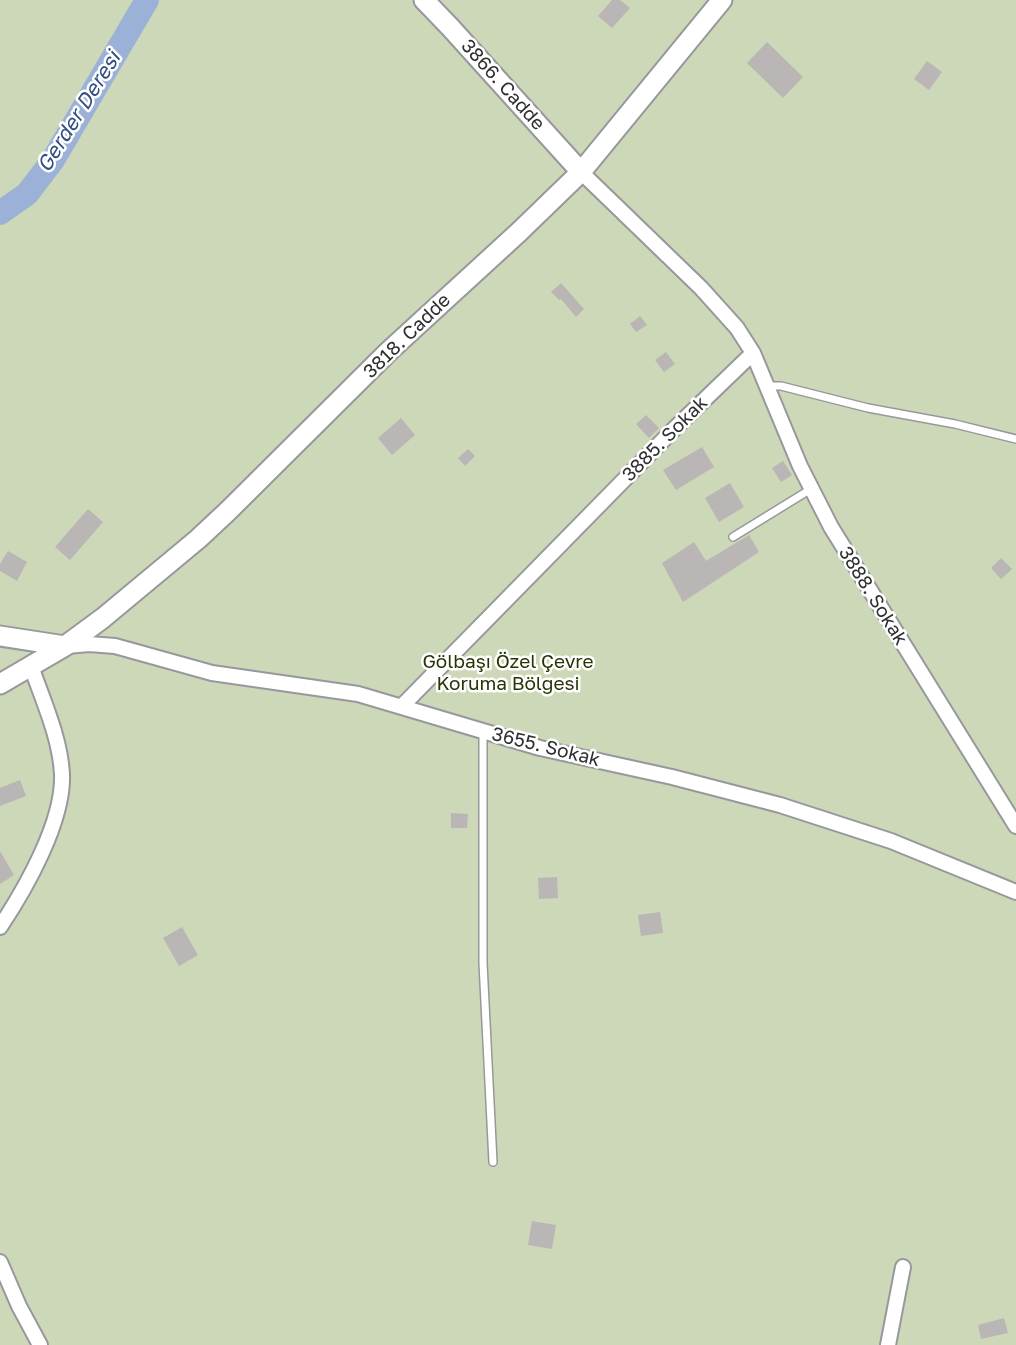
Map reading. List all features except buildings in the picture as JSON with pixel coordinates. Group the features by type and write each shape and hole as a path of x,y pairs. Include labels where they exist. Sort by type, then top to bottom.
{"street":[{"name":"3866. Cadde","path":"424,0 581,172"},
{"name":"3818. Cadde","path":"0,684 65,646 198,539 397,344 581,172 722,0"},
{"path":"581,172 701,288 737,328 753,353"},
{"name":"3888. Sokak","path":"753,353 811,489 843,547 1016,826"},
{"name":"3885. Sokak","path":"402,706 673,430 753,353"},
{"path":"0,635 65,646"},
{"name":"3655. Sokak","path":"65,646 115,646 212,673 334,689 402,706 540,748 659,774 780,805 891,841 1016,892"},
{"path":"0,927 42,851 61,796 62,773 55,734 31,666"},
{"path":"0,1262 40,1345"},
{"path":"888,1345 903,1267"}],"lane":[{"path":"768,386 781,386 868,408 956,424 1016,439"},
{"path":"733,537 811,489"},
{"path":"483,730 483,963 493,1162"}],"green space":[{"name":"Gölbaşı Özel Çevre Koruma Bölgesi","path":"0,0 1016,0 1016,1345 0,1345"}],"waterway":[{"name":"Gerder Deresi","path":"0,213 27,194 53,160 147,0"}]}
